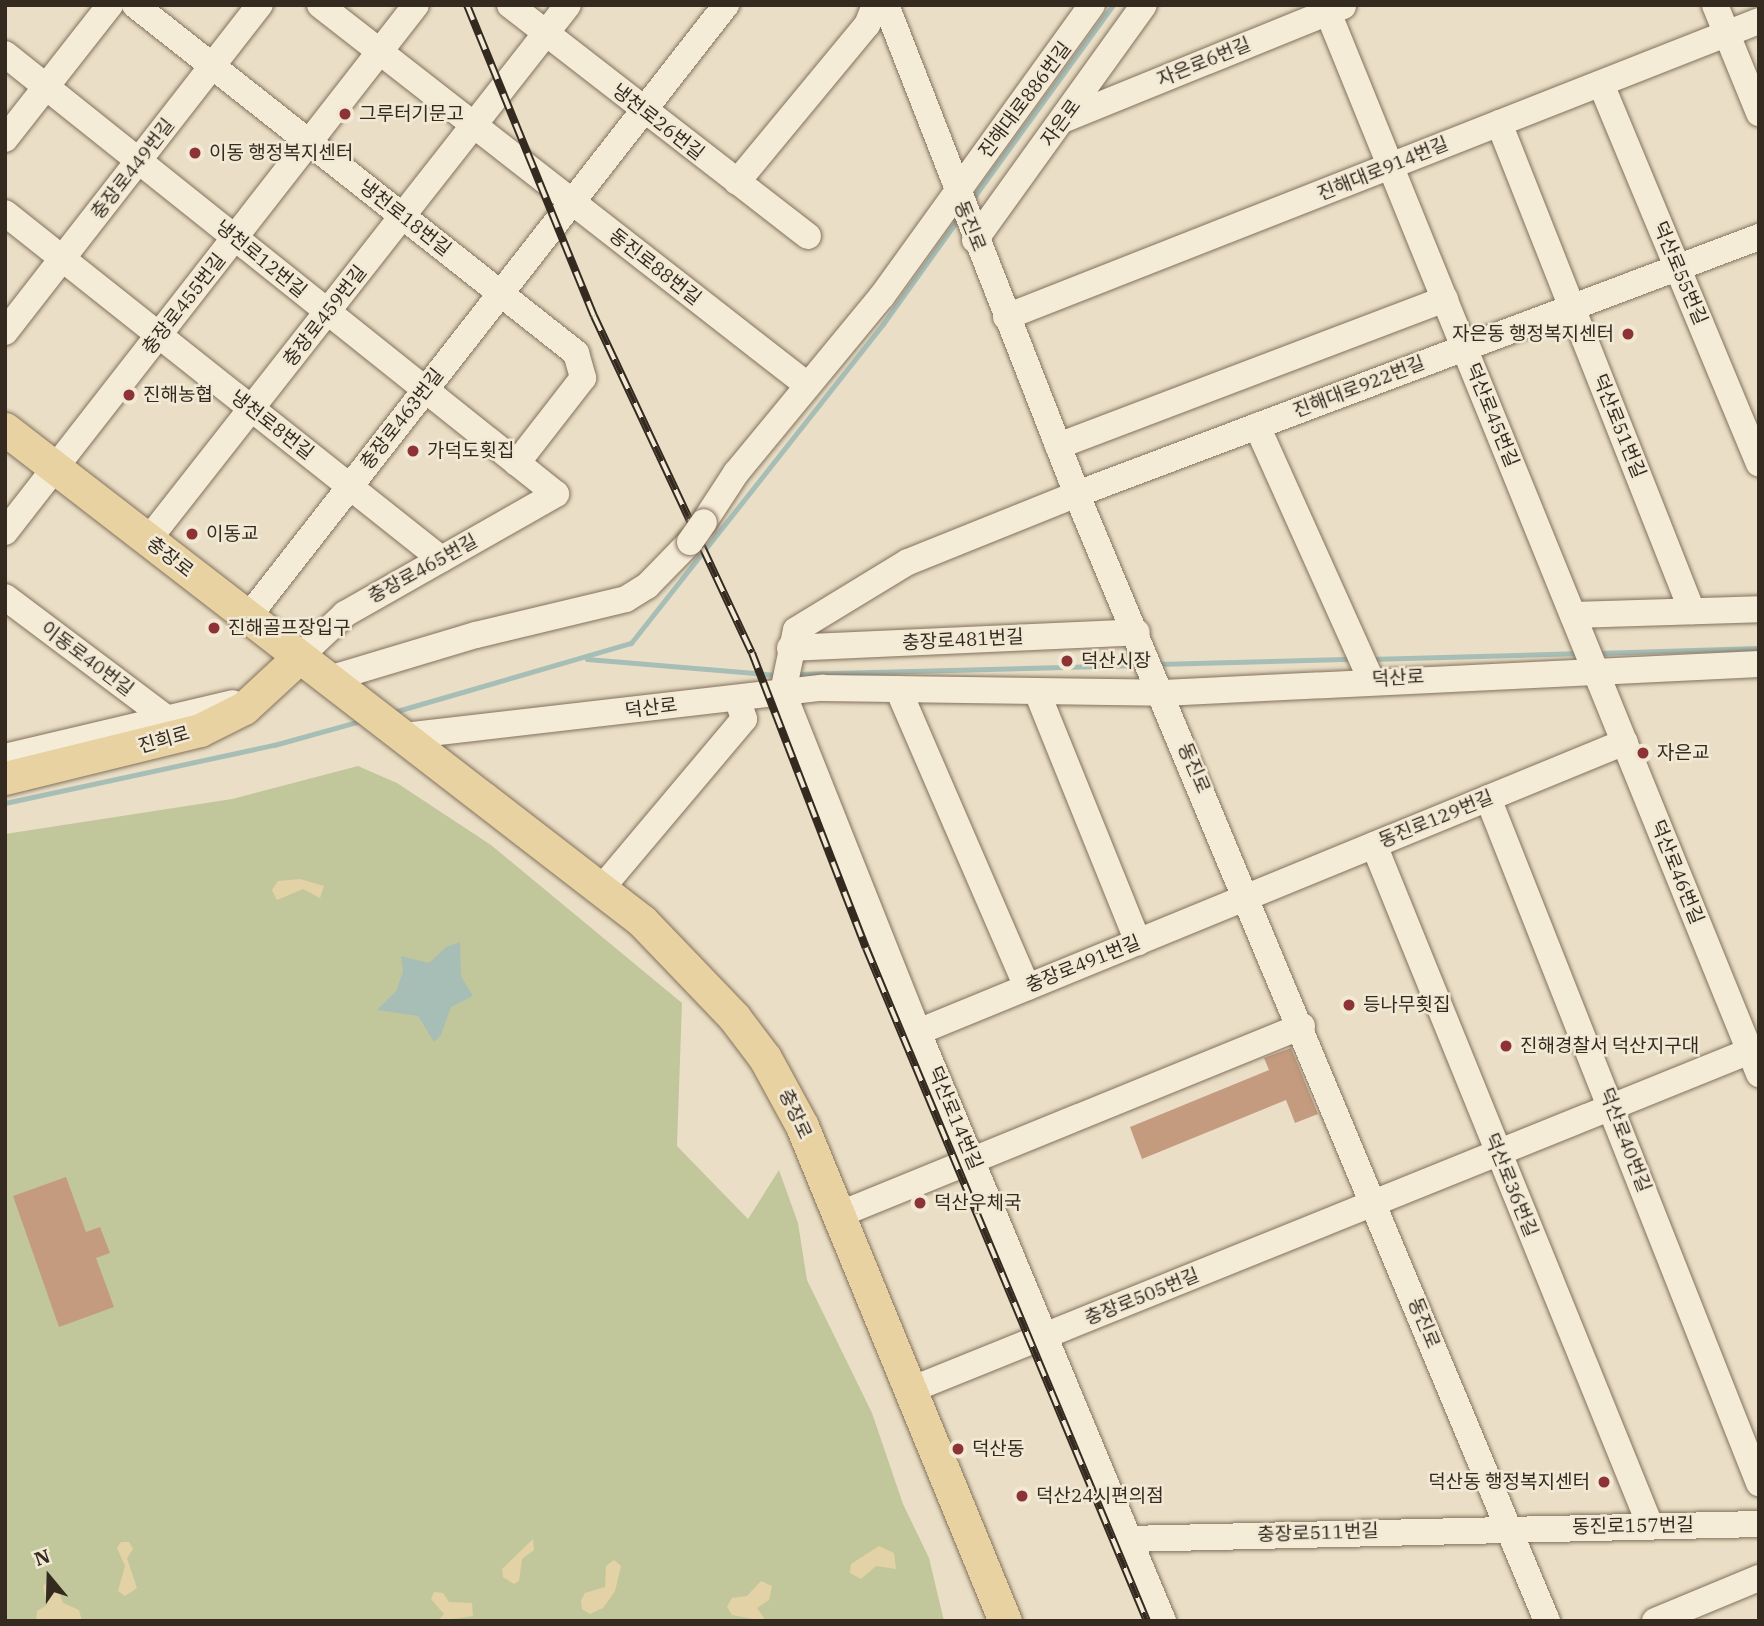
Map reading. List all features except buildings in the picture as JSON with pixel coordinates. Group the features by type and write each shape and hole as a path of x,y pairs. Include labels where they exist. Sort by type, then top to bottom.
{"main road":[{"name":"충장로","path":"5,429 601,889 694,972 765,1058 802,1126 908,1391 1005,1621"},
{"name":"진희로","path":"6,760 200,730 261,695 299,657"}],"street":[{"path":"5,139 110,5"},
{"name":"냉천로18번길","path":"135,5 576,354 583,378 517,463"},
{"name":"충장로449번길","path":"5,332 260,5"},
{"name":"동진로88번길","path":"320,5 537,177 563,212 740,333 803,380"},
{"name":"충장로455번길","path":"5,533 416,5"},
{"name":"냉천로26번길","path":"510,5 807,236"},
{"name":"충장로459번길","path":"149,540 569,5"},
{"path":"563,212 726,5"},
{"path":"737,182 867,25 875,5"},
{"name":"동진로","path":"886,5 956,192 1081,503 1302,1026 1547,1621"},
{"name":"진해대로886번길","path":"332,681 476,635 626,598 647,586 697,532 736,473 820,376 1092,5"},
{"name":"자은로","path":"975,240 1065,119 1144,5"},
{"path":"1715,5 1759,113"},
{"name":"자은로6번길","path":"1065,119 1332,8"},
{"name":"덕산로45번길","path":"1332,8 1391,166 1596,669"},
{"name":"진해대로914번길","path":"1006,317 1759,21"},
{"name":"냉천로12번길","path":"5,54 556,494"},
{"name":"덕산로55번길","path":"1601,84 1759,463"},
{"name":"덕산로51번길","path":"1499,124 1692,611"},
{"name":"충장로463번길","path":"248,617 563,212"},
{"name":"냉천로8번길","path":"5,213 441,559"},
{"name":"진해대로922번길","path":"1081,503 1257,426 1759,237"},
{"path":"1058,446 1445,299"},
{"path":"1257,426 1371,680"},
{"name":"충장로465번길","path":"299,657 345,614 556,494"},
{"path":"783,692 796,629 908,562 1081,503"},
{"name":"이동로40번길","path":"5,597 169,720"},
{"path":"1573,615 1759,609"},
{"name":"충장로481번길","path":"790,648 1137,632"},
{"name":"덕산로","path":"404,736 783,692 898,689 1163,693 1596,669 1759,664"},
{"name":"덕산로46번길","path":"1596,669 1754,1063"},
{"path":"898,689 1027,987"},
{"name":"덕산로14번길","path":"783,692 918,1032 973,1158 1044,1337 1163,1621"},
{"path":"1037,692 1138,942"},
{"path":"6,760 261,695"},
{"path":"601,889 744,719 737,698"},
{"name":"동진로129번길","path":"1248,897 1625,742"},
{"name":"덕산로40번길","path":"1488,798 1759,1483"},
{"name":"덕산로36번길","path":"1374,845 1650,1525"},
{"name":"충장로491번길","path":"918,1032 1248,897"},
{"path":"838,1214 1302,1026"},
{"name":"충장로505번길","path":"908,1391 1612,1107 1754,1063"},
{"name":"동진로157번길","path":"1508,1528 1759,1524"},
{"name":"충장로511번길","path":"1128,1539 1508,1528"},
{"path":"1655,1621 1759,1578"}],"green space":[{"path":"358,766 397,783 491,845 682,1003 677,1146 748,1219 779,1170 798,1223 807,1280 872,1413 903,1504 929,1558 944,1621 5,1621 5,834 232,799"}],"sand":[{"path":"300,879 324,886 320,898 303,889 277,900 272,890 278,881"},
{"path":"533,1539 534,1550 522,1559 519,1581 514,1584 503,1577 502,1569"},
{"path":"121,1542 129,1542 133,1549 127,1558 137,1588 125,1596 118,1591 125,1566 117,1548"},
{"path":"879,1546 894,1553 896,1569 876,1566 861,1579 850,1573 851,1564"},
{"path":"614,1560 621,1566 615,1591 603,1608 590,1614 582,1609 581,1601 585,1593 605,1587 606,1566"},
{"path":"761,1581 772,1586 769,1600 757,1608 766,1621 732,1615 727,1607 732,1598 747,1596"},
{"path":"47,1582 56,1583 63,1603 79,1610 82,1621 36,1621 37,1611 47,1605 43,1586"},
{"path":"434,1592 443,1593 449,1602 472,1603 473,1616 438,1621 444,1614 431,1599"}],"water":[{"path":"460,942 461,976 473,996 451,1007 441,1035 434,1042 418,1016 377,1010 396,991 403,972 401,956 429,963 446,947"}],"waterway":[{"path":"971,201 1113,5"},
{"path":"390,713 631,643 883,324 959,218"},
{"path":"1597,653 1759,648"},
{"path":"1370,659 1581,653"},
{"path":"587,659 779,675"},
{"path":"1157,664 1353,659"},
{"path":"796,674 1140,665"},
{"path":"5,803 274,745 364,720"}],"railway":[{"path":"467,5 594,316 752,653 866,948 1147,1621"}],"place":[{"name":"그루터기문고","path":"345,114"},
{"name":"이동 행정복지센터","path":"195,153"},
{"name":"자은동 행정복지센터","path":"1628,334"},
{"name":"진해농협","path":"129,395"},
{"name":"가덕도횟집","path":"413,451"},
{"name":"이동교","path":"192,534"},
{"name":"진해골프장입구","path":"214,628"},
{"name":"덕산시장","path":"1067,661"},
{"name":"자은교","path":"1643,753"},
{"name":"등나무횟집","path":"1349,1005"},
{"name":"진해경찰서 덕산지구대","path":"1506,1046"},
{"name":"덕산우체국","path":"920,1203"},
{"name":"덕산동","path":"958,1449"},
{"name":"덕산동 행정복지센터","path":"1604,1482"},
{"name":"덕산24시편의점","path":"1022,1496"}]}
